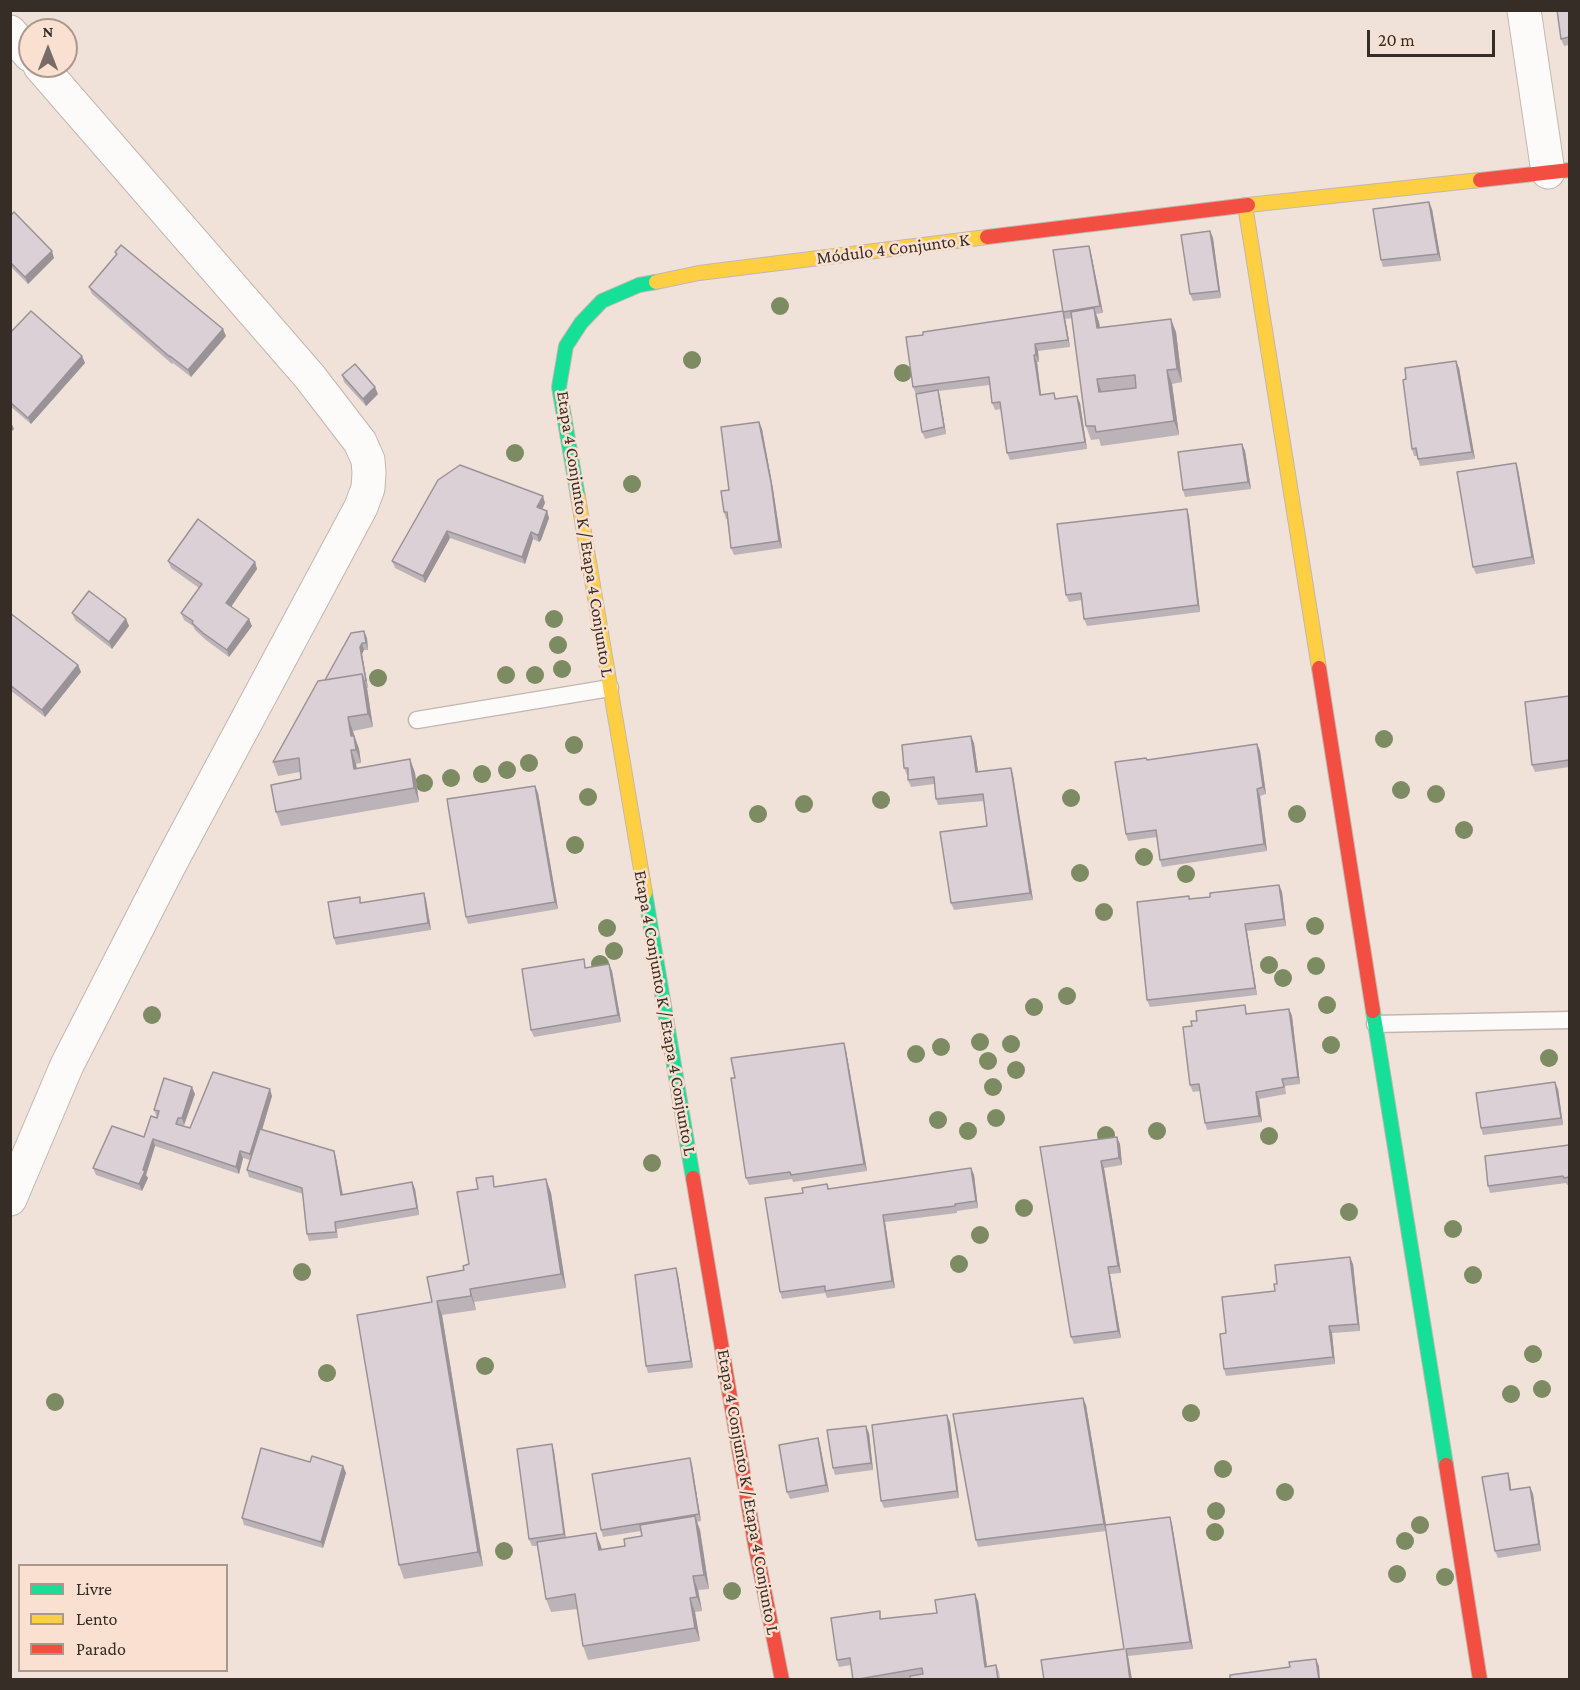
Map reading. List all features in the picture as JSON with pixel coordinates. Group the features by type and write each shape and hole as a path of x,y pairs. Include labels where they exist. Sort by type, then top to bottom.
{"street":[{"path":"1524,10 1559,171"},
{"path":"10,1199 67,1065 171,862 362,507 368,488 369,473 368,460 360,442 310,377 50,78"},
{"name":"Módulo 4 Conjunto K","path":"566,346 581,322 602,301 639,285 699,273 1245,205 1559,171"},
{"path":"1245,205 1480,1680"},
{"name":"Etapa 4 Conjunto K / Etapa 4 Conjunto L","path":"566,346 559,387 755,1544 782,1680"}],"lane":[{"path":"417,720 610,688"},
{"path":"1375,1024 1569,1020"}],"building":[{"path":"1557,10 1569,10 1569,37 1561,39"},
{"path":"1429,202 1438,254 1381,260 1373,209"},
{"path":"14,212 52,251 25,277 10,262 10,216"},
{"path":"1210,231 1219,291 1190,294 1181,235"},
{"path":"121,245 223,329 188,370 89,287 117,254 115,252"},
{"path":"1089,246 1100,306 1063,312 1053,250"},
{"path":"1094,308 1097,328 1171,319 1177,369 1167,370 1174,421 1096,432 1095,426 1086,426 1071,312","holes":["1135,375 1136,388 1099,392 1097,379"]},
{"path":"31,311 82,356 28,418 10,402 10,333"},
{"path":"1063,311 1068,340 1035,344 1036,355 1034,355 1040,395 1054,393 1055,399 1077,396 1085,442 1007,453 1000,402 992,403 989,377 913,387 906,337 923,335 923,332"},
{"path":"1456,361 1472,452 1418,459 1416,448 1412,449 1403,380 1406,379 1405,368"},
{"path":"355,364 375,387 363,399 342,375"},
{"path":"938,390 944,427 922,432 916,394"},
{"path":"759,422 771,482 779,541 731,548 727,512 724,512 721,491 729,490 721,427"},
{"path":"1242,444 1248,482 1183,490 1178,452"},
{"path":"1516,463 1532,557 1473,567 1457,472"},
{"path":"460,465 543,496 537,507 547,511 539,534 531,532 522,557 447,531 423,576 392,561 438,480"},
{"path":"1187,509 1198,605 1084,619 1081,593 1066,595 1057,524"},
{"path":"198,519 255,562 226,603 249,619 227,650 181,613 202,584 168,561"},
{"path":"89,591 126,619 109,642 72,613"},
{"path":"10,613 78,665 42,710 10,685"},
{"path":"364,631 366,643 362,643 360,647 366,681 362,674 325,680 351,633"},
{"path":"362,674 368,714 348,717 356,750 351,750 354,769 410,759 414,788 276,812 271,785 301,779 299,758 273,762 318,681"},
{"path":"1569,696 1569,760 1532,765 1525,702"},
{"path":"971,736 976,772 1011,768 1030,893 951,903 940,832 987,826 983,794 936,799 934,777 908,780 908,768 904,768 902,745"},
{"path":"1257,744 1263,787 1257,789 1264,844 1160,860 1156,830 1126,834 1115,762 1146,758 1147,760"},
{"path":"535,786 555,902 466,917 447,799"},
{"path":"1279,885 1284,919 1245,924 1255,988 1147,1000 1137,902 1189,896 1189,899 1210,897 1210,893"},
{"path":"424,893 428,923 334,938 328,902 360,897 360,903"},
{"path":"584,959 585,968 609,964 618,1015 531,1030 522,969"},
{"path":"1245,1005 1246,1014 1289,1009 1298,1077 1282,1079 1284,1087 1256,1092 1259,1116 1205,1123 1199,1084 1190,1085 1183,1027 1192,1026 1191,1021 1197,1021 1196,1011"},
{"path":"844,1043 864,1164 791,1175 790,1172 746,1178 731,1078 735,1078 731,1058"},
{"path":"213,1072 270,1089 250,1154 240,1151 236,1167 153,1139 143,1170 145,1171 139,1184 93,1168 112,1126 144,1137 151,1116 157,1118 159,1111 154,1110 164,1078 192,1087 182,1118 178,1118 176,1124 190,1128"},
{"path":"1555,1082 1561,1118 1481,1128 1476,1093"},
{"path":"260,1129 334,1151 341,1195 412,1182 417,1208 335,1222 336,1232 307,1234 302,1188 247,1170"},
{"path":"1117,1137 1119,1158 1101,1161 1118,1266 1108,1267 1118,1331 1071,1337 1040,1147"},
{"path":"1569,1145 1569,1177 1488,1186 1485,1156"},
{"path":"971,1168 976,1201 955,1204 955,1206 883,1215 892,1281 825,1291 825,1286 780,1292 765,1198 803,1193 802,1188 827,1184 828,1189"},
{"path":"493,1176 494,1187 546,1179 561,1274 470,1289 471,1296 437,1301 478,1552 399,1565 357,1315 432,1302 427,1277 464,1270 463,1266 469,1264 457,1192 478,1189 476,1178"},
{"path":"1350,1257 1358,1324 1329,1326 1333,1357 1224,1369 1220,1334 1226,1333 1222,1297 1275,1291 1274,1284 1277,1284 1275,1265"},
{"path":"676,1268 691,1361 646,1366 635,1275"},
{"path":"1083,1398 1104,1524 976,1540 953,1414"},
{"path":"947,1415 957,1491 881,1501 872,1425"},
{"path":"866,1426 871,1463 833,1468 827,1430"},
{"path":"818,1438 826,1485 787,1492 779,1445"},
{"path":"552,1444 564,1534 529,1539 517,1449"},
{"path":"261,1448 310,1462 312,1456 343,1466 321,1542 242,1518"},
{"path":"690,1458 699,1514 601,1530 592,1474"},
{"path":"1508,1473 1510,1490 1530,1487 1539,1544 1495,1551 1482,1477"},
{"path":"695,1516 704,1575 693,1576 697,1597 690,1598 695,1628 583,1646 575,1594 546,1599 537,1542 596,1533 599,1550 625,1546 624,1539 642,1536 640,1525"},
{"path":"1170,1517 1190,1642 1126,1649 1130,1680 1044,1680 1041,1660 1124,1649 1105,1525"},
{"path":"975,1594 985,1667 996,1665 998,1680 910,1680 910,1676 923,1674 922,1668 853,1680 850,1658 837,1660 831,1618 880,1611 880,1619 937,1613 935,1600"},
{"path":"1316,1659 1319,1680 1230,1680 1230,1675 1290,1667 1289,1662"}],"traffic: fast":[{"path":"578,497 559,387 566,346 581,323 602,301 639,285 656,282"},
{"path":"645,893 693,1178"},
{"path":"1373,1011 1446,1465"}],"traffic: slow":[{"path":"1248,205 1480,180"},
{"path":"1245,205 1319,668"},
{"path":"656,282 699,273 987,237"},
{"path":"578,497 645,893"}],"traffic: jam":[{"path":"1480,180 1570,170"},
{"path":"987,237 1248,205"},
{"path":"1319,668 1373,1011"},
{"path":"693,1178 755,1544 782,1680"},
{"path":"1446,1465 1480,1680"}]}
